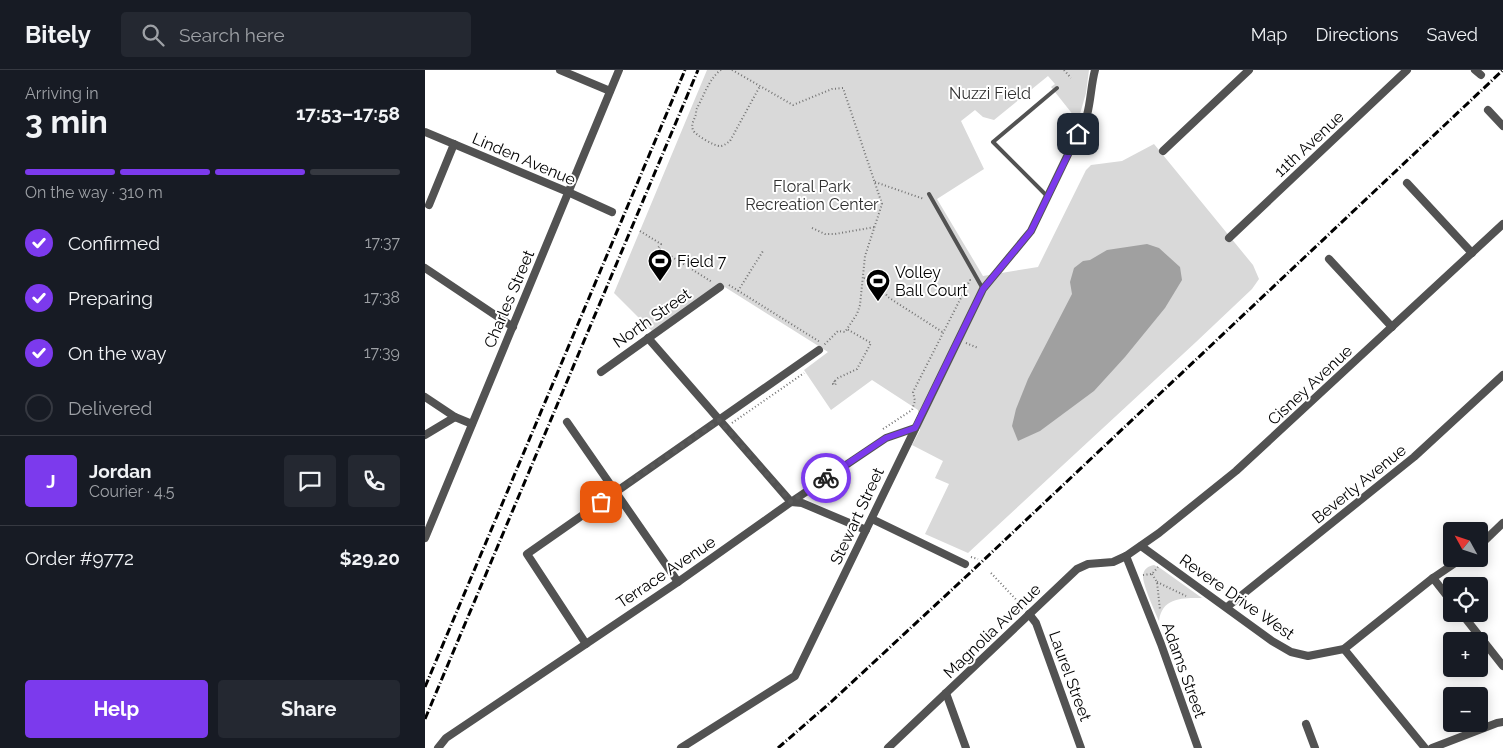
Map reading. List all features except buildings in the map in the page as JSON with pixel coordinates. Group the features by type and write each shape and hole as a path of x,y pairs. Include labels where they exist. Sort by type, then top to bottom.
{"street":[{"path":"560,70 610,91"},
{"name":"Charles Street","path":"425,538 619,70"},
{"name":"Stewart Street","path":"681,748 795,676 983,289 1031,231 1048,197 1087,115 1095,70"},
{"path":"1163,151 1249,70"},
{"name":"11th Avenue","path":"1229,238 1407,70"},
{"path":"1488,110 1503,126"},
{"name":"Linden Avenue","path":"425,132 613,212"},
{"path":"429,205 454,144"},
{"path":"1407,183 1472,253"},
{"name":"Cisney Avenue","path":"1126,556 1248,461 1503,224"},
{"path":"1329,259 1392,328"},
{"path":"425,268 513,327"},
{"name":"North Street","path":"601,372 720,287"},
{"path":"648,338 791,502 802,503 866,530"},
{"path":"586,644 527,554 821,348"},
{"name":"Beverly Avenue","path":"1227,607 1414,457 1503,375"},
{"path":"425,397 455,417 472,424"},
{"path":"425,435 455,417"},
{"path":"567,422 677,582"},
{"name":"Terrace Avenue","path":"438,748 446,738 886,438 915,428"},
{"path":"872,519 965,564"},
{"path":"1488,537 1503,523"},
{"name":"Revere Drive West","path":"1141,546 1272,641 1291,652 1308,656 1344,649"},
{"name":"Adams Street","path":"1126,556 1198,748"},
{"name":"Magnolia Avenue","path":"888,748 1027,612 1081,567 1088,564 1113,562 1126,556"},
{"path":"1425,748 1344,649 1448,568"},
{"path":"1433,578 1443,591"},
{"name":"Laurel Street","path":"1027,612 1036,623 1081,748"},
{"path":"1468,622 1503,666"},
{"path":"946,693 966,748"},
{"path":"1432,748 1503,722"},
{"path":"1306,724 1315,748"}],"lane":[{"path":"1048,197 993,142 1057,88"},
{"path":"929,194 983,289"}],"path":[{"path":"721,70 696,110 697,115 692,126 698,136 716,145 724,145 730,141 760,86"},
{"path":"640,230 661,244 658,248 720,287 726,283 821,348 838,332 845,332 857,314 864,278 865,256 882,204 843,88 832,89 793,105 731,70"},
{"path":"1064,70 1071,78"},
{"path":"875,182 923,198 928,206"},
{"path":"812,228 825,234 835,234 875,227"},
{"path":"738,291 763,251"},
{"path":"965,272 972,284"},
{"path":"864,278 882,289 888,298 944,333"},
{"path":"880,431 913,410 915,401 913,392 970,280"},
{"path":"835,381 857,369 871,343 847,328"},
{"path":"964,342 978,348"},
{"path":"732,423 804,373"},
{"path":"1143,575 1153,574 1158,567"},
{"path":"991,573 1027,612"},
{"path":"1153,574 1157,582 1160,610"},
{"path":"1157,582 1185,596"}],"green space":[{"path":"707,70 1089,70 1086,93 1078,121 1051,87 1055,84 1048,76 994,120 983,117 975,110 961,121 984,169 937,199 983,276 1038,267 1086,170 1091,165 1122,161 1154,144 1253,265 1259,279 1252,289 1196,342 968,553 925,534 949,484 935,478 943,461 912,445 920,430 918,410 872,380 831,410 804,370 828,352 720,284 652,331 614,293"},
{"path":"1154,565 1202,598 1181,599 1169,603 1164,607 1159,621 1143,579 1145,569"}],"shaded area":[{"path":"1147,244 1159,248 1180,267 1182,280 1165,308 1094,391 1040,431 1018,441 1012,426 1016,409 1028,379 1072,294 1070,282 1074,268 1083,261 1090,260 1107,250"}],"railway":[{"path":"425,687 685,70"},
{"path":"425,719 698,70"},
{"path":"778,748 831,702 972,571 1503,70"}],"way so far":[{"path":"601,502 719,420 791,502 826,478"}],"place":[{"name":"Field 7","path":"660,282"},
{"name":"Volley Ball Court","path":"878,302"}],"route":[{"path":"826,478 886,438 915,428 983,289 1031,231 1078,134"}],"park label":[{"name":"Nuzzi Field","path":"990,93"},
{"name":"Floral Park Recreation Center","path":"812,195"}]}
